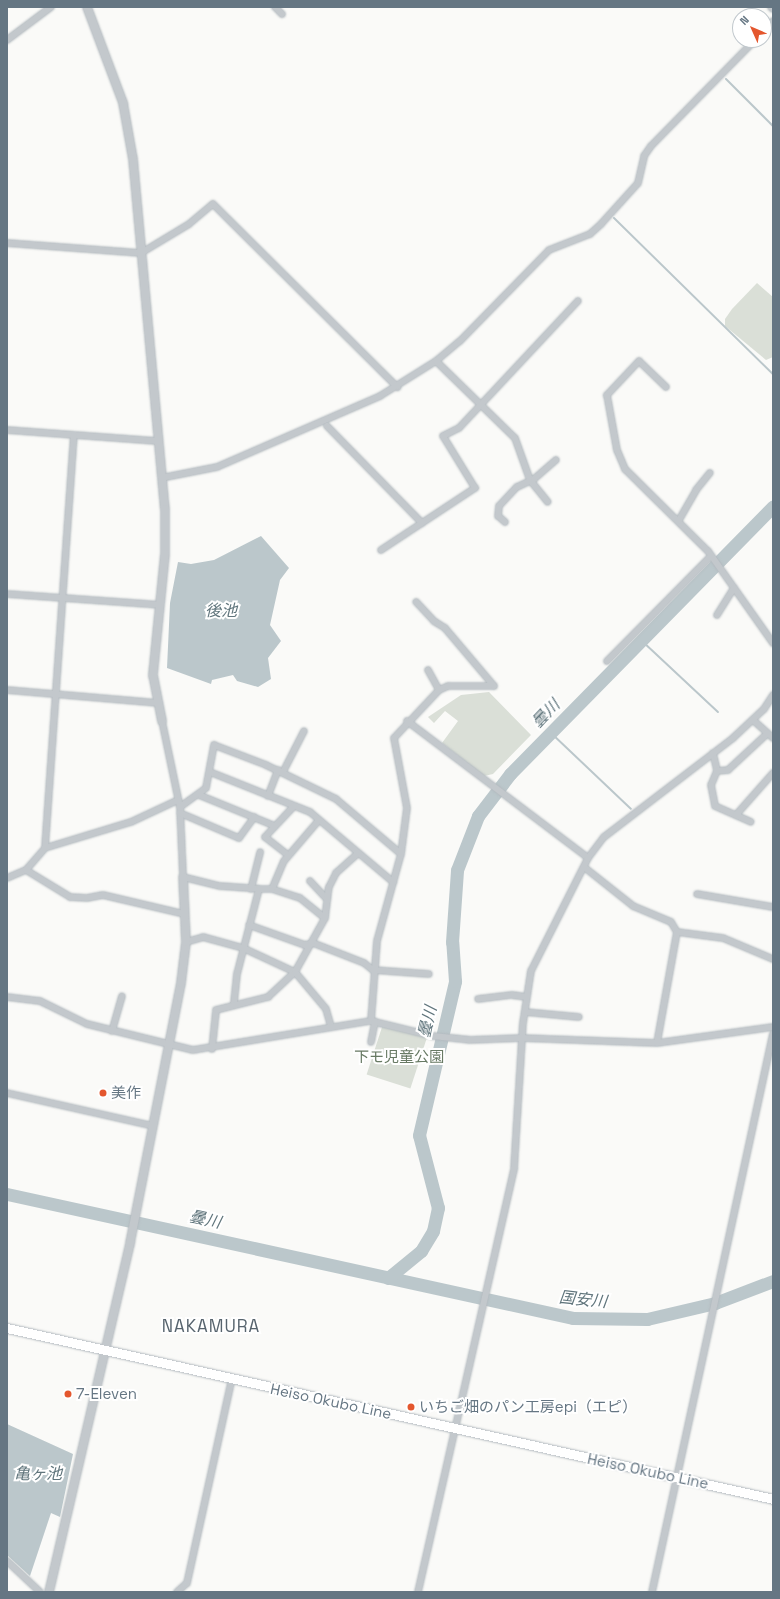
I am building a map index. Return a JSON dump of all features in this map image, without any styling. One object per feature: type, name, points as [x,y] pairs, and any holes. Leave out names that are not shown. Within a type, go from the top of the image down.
[{"type":"main road","name":"Heiso Okubo Line","points":[[7,1328],[773,1499]]},
{"type":"street","points":[[7,40],[51,7]]},
{"type":"street","points":[[49,1592],[130,1243],[170,1043],[186,942],[180,810],[153,675],[165,554],[161,478],[129,126],[87,7]]},
{"type":"street","points":[[275,7],[282,14]]},
{"type":"street","points":[[161,478],[217,467],[397,387],[436,361],[460,341],[549,250],[590,234],[601,224],[638,183],[644,156],[651,146],[747,48]]},
{"type":"street","points":[[7,243],[141,253],[154,248],[213,204],[397,387]]},
{"type":"street","points":[[381,550],[475,488],[443,436],[459,428],[578,301]]},
{"type":"street","points":[[436,361],[515,438],[530,480],[548,502]]},
{"type":"street","points":[[666,387],[639,361],[607,394],[617,450],[625,469],[679,520],[712,557],[773,643]]},
{"type":"street","points":[[327,426],[422,523]]},
{"type":"street","points":[[7,430],[157,441]]},
{"type":"street","points":[[45,848],[74,436]]},
{"type":"street","points":[[505,522],[498,516],[499,506],[518,487],[530,480],[556,460]]},
{"type":"street","points":[[679,520],[696,490],[710,473]]},
{"type":"street","points":[[607,661],[712,557]]},
{"type":"street","points":[[717,615],[734,588]]},
{"type":"street","points":[[7,594],[159,604]]},
{"type":"street","points":[[371,1042],[373,1021],[373,970],[377,941],[392,882],[401,854],[407,808],[394,738],[407,721],[439,690],[448,686],[494,686],[445,628],[416,602]]},
{"type":"street","points":[[428,670],[439,690]]},
{"type":"street","points":[[7,690],[158,703]]},
{"type":"street","points":[[418,1592],[514,1169],[522,1038],[531,971],[588,858],[604,837],[713,753],[753,720],[773,695]]},
{"type":"street","points":[[753,720],[773,738]]},
{"type":"street","points":[[407,721],[588,858]]},
{"type":"street","points":[[268,796],[280,771],[304,731]]},
{"type":"street","points":[[717,771],[728,770],[768,734]]},
{"type":"street","points":[[180,810],[206,788],[214,745],[280,771],[336,799],[401,854]]},
{"type":"street","points":[[713,753],[717,771],[711,785],[715,806],[750,822]]},
{"type":"street","points":[[210,772],[294,806],[319,820],[392,882]]},
{"type":"street","points":[[736,815],[773,773]]},
{"type":"street","points":[[199,795],[275,826]]},
{"type":"street","points":[[7,878],[26,870],[45,848],[130,822],[178,800]]},
{"type":"street","points":[[288,855],[265,837],[294,806]]},
{"type":"street","points":[[180,810],[239,838],[254,817]]},
{"type":"street","points":[[272,889],[288,855],[319,820]]},
{"type":"street","points":[[251,889],[260,852]]},
{"type":"street","points":[[212,1049],[216,1010],[234,1004],[268,997],[295,972],[313,943],[325,918],[327,899],[336,872],[358,853]]},
{"type":"street","points":[[584,867],[629,903],[671,922],[677,932],[656,1043]]},
{"type":"street","points":[[26,870],[70,897],[87,898],[103,895],[184,914]]},
{"type":"street","points":[[183,877],[206,883],[258,890],[272,889],[300,898],[325,918]]},
{"type":"street","points":[[310,881],[327,899]]},
{"type":"street","points":[[234,1004],[243,948],[258,890]]},
{"type":"street","points":[[697,894],[773,907]]},
{"type":"street","points":[[249,925],[305,945],[313,943],[364,963],[373,970],[430,974]]},
{"type":"street","points":[[677,932],[722,938],[773,959]]},
{"type":"street","points":[[186,942],[203,937],[243,948],[295,972],[326,1009],[331,1026]]},
{"type":"street","points":[[478,999],[512,995],[527,997]]},
{"type":"street","points":[[112,1031],[122,996]]},
{"type":"street","points":[[7,997],[40,1001],[86,1024],[170,1043],[193,1050],[212,1049],[331,1026],[373,1021],[445,1038],[522,1038],[656,1043],[773,1027]]},
{"type":"street","points":[[525,1012],[579,1017]]},
{"type":"street","points":[[652,1592],[773,1034]]},
{"type":"street","points":[[7,1093],[153,1126]]},
{"type":"street","points":[[177,1592],[187,1583],[232,1379]]},
{"type":"street","points":[[7,1561],[40,1592]]},
{"type":"green space","points":[[757,283],[773,297],[773,357],[766,360],[725,326],[725,319],[732,309]]},
{"type":"green space","points":[[489,692],[531,735],[493,774],[484,776],[442,743],[458,721],[445,711],[434,723],[428,717],[461,695]]},
{"type":"green space","name":"下モ児童公園","points":[[383,1024],[427,1038],[410,1089],[367,1074]]},
{"type":"water","name":"後池","points":[[261,536],[289,568],[280,580],[270,625],[281,641],[268,658],[271,679],[258,687],[237,681],[233,675],[212,680],[211,684],[167,668],[170,603],[178,562],[191,564],[214,560]]},
{"type":"water","name":"亀ヶ池","points":[[7,1424],[73,1454],[60,1517],[51,1513],[30,1576],[7,1555]]},
{"type":"waterway","points":[[726,79],[773,126]]},
{"type":"waterway","points":[[614,218],[773,374]]},
{"type":"waterway","name":"曇川","points":[[388,1278],[421,1251],[433,1231],[438,1208],[419,1135],[455,981],[452,942],[457,870],[478,816],[510,774],[773,506]]},
{"type":"waterway","points":[[642,641],[718,712]]},
{"type":"waterway","points":[[551,733],[631,809]]},
{"type":"waterway","name":"曇川","points":[[7,1194],[573,1318],[647,1319],[715,1303],[773,1281]]},
{"type":"place","name":"美作","points":[[103,1093]]},
{"type":"place","name":"7-Eleven","points":[[68,1394]]},
{"type":"place","name":"いちご畑のパン工房epi（エピ）","points":[[411,1407]]},
{"type":"district","name":"NAKAMURA","points":[[211,1327]]},
{"type":"water label","name":"国安川","points":[[583,1300]]}]
